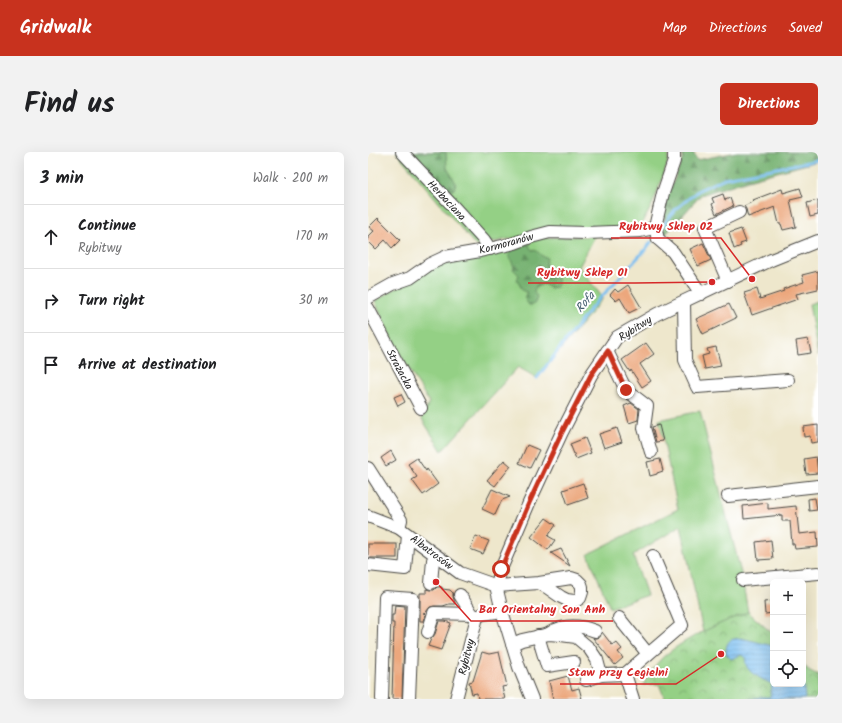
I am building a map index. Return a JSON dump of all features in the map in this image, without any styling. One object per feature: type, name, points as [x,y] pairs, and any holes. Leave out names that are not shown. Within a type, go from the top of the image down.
[{"type":"street","name":"Herbaciana","points":[[402,152],[484,240],[490,249]]},
{"type":"street","points":[[674,152],[674,161],[654,226],[658,239],[673,252],[701,294]]},
{"type":"street","points":[[728,281],[705,228],[739,212]]},
{"type":"street","name":"Kormoranów","points":[[368,298],[393,284],[410,278],[430,264],[445,257],[490,249],[550,232],[586,233],[641,231],[655,228]]},
{"type":"street","name":"Rybitwy","points":[[522,699],[518,667],[502,611],[497,586],[501,569],[532,496],[591,375],[617,337],[657,314],[771,260],[818,241]]},
{"type":"street","points":[[684,302],[685,360],[697,387],[788,380]]},
{"type":"street","name":"Strażacka","points":[[368,308],[421,408]]},
{"type":"street","points":[[608,351],[626,390],[647,406],[644,428],[651,452]]},
{"type":"street","points":[[368,468],[400,520],[404,532],[405,569],[368,565]]},
{"type":"street","points":[[728,496],[818,486]]},
{"type":"street","name":"Albatrosów","points":[[368,516],[404,532],[460,573],[497,586]]},
{"type":"street","points":[[431,583],[433,560],[435,555]]},
{"type":"street","points":[[586,680],[601,675],[625,674],[682,625],[653,556]]},
{"type":"street","points":[[744,580],[818,573]]},
{"type":"street","points":[[497,586],[539,582]]},
{"type":"street","points":[[460,595],[475,616]]},
{"type":"street","points":[[382,699],[385,597],[413,599],[409,699]]},
{"type":"street","points":[[428,632],[434,612],[475,616],[502,611]]},
{"type":"street","name":"Rybitwy","points":[[456,699],[475,616]]},
{"type":"street","points":[[619,618],[648,654]]},
{"type":"street","points":[[512,644],[544,635],[556,629],[565,627],[575,626],[595,631]]},
{"type":"street","points":[[544,635],[561,634],[576,637],[589,648],[597,660],[601,675]]},
{"type":"street","points":[[544,635],[547,666],[574,662]]},
{"type":"street","name":"Rybitwy","points":[[518,667],[532,699]]},
{"type":"street","points":[[625,674],[633,699]]},
{"type":"green space","points":[[396,152],[669,152],[667,165],[653,203],[642,224],[629,228],[518,237],[476,246]]},
{"type":"green space","points":[[408,152],[446,152],[447,168],[456,183],[454,189],[448,192]]},
{"type":"green space","points":[[682,152],[693,152],[697,160],[737,152],[818,152],[818,161],[748,180],[701,195],[664,236],[664,210],[668,195],[683,158]]},
{"type":"green space","points":[[595,236],[579,267],[603,298],[537,378],[518,367],[442,451],[422,419],[429,402],[394,345],[375,301],[431,267],[537,238]]},
{"type":"green space","points":[[530,244],[529,246],[532,250],[537,251],[547,259],[546,276],[548,277],[555,275],[558,279],[558,285],[556,287],[551,288],[543,284],[535,288],[534,293],[537,296],[535,303],[532,305],[529,305],[526,300],[525,296],[527,292],[523,291],[517,280],[519,275],[513,269],[514,267],[509,255],[509,248]]},
{"type":"green space","points":[[818,301],[818,356],[809,304]]},
{"type":"green space","points":[[700,411],[741,573],[748,612],[703,632],[681,526],[633,555],[647,595],[610,608],[588,554],[678,509],[659,420]]},
{"type":"green space","points":[[748,612],[770,631],[770,687],[806,687],[806,668],[818,675],[818,699],[665,699],[659,684],[643,685],[649,674],[663,657],[704,631]]},
{"type":"water","points":[[741,638],[770,645],[770,683],[758,677],[749,670],[746,665],[745,657],[741,655],[731,659],[726,654],[728,643],[734,639]]},
{"type":"water","points":[[772,687],[804,687],[804,699],[750,699],[770,697]]},
{"type":"building","points":[[800,188],[803,197],[790,200],[796,227],[783,230],[781,224],[779,224],[775,207],[748,217],[744,206],[754,201],[753,200],[782,189],[783,193]]},
{"type":"building","points":[[723,194],[725,200],[730,198],[733,206],[716,214],[712,204],[714,203],[712,198]]},
{"type":"building","points":[[818,200],[818,215],[810,217],[807,203]]},
{"type":"building","points":[[378,218],[400,240],[392,248],[385,240],[376,249],[368,241],[368,237],[374,231],[369,227]]},
{"type":"building","points":[[741,229],[746,242],[740,244],[741,246],[734,249],[729,233]]},
{"type":"building","points":[[703,243],[711,260],[698,266],[690,249]]},
{"type":"building","points":[[818,271],[818,289],[796,294],[798,299],[752,315],[744,293],[757,289],[760,299],[804,282],[802,275]]},
{"type":"building","points":[[628,285],[641,307],[629,313],[620,298],[616,301],[610,295],[615,289],[618,292]]},
{"type":"building","points":[[729,304],[736,318],[703,334],[696,319]]},
{"type":"building","points":[[808,339],[811,353],[798,355],[796,341]]},
{"type":"building","points":[[646,343],[654,354],[640,364],[651,381],[642,387],[631,370],[630,372],[622,360]]},
{"type":"building","points":[[716,347],[721,366],[705,369],[702,356],[709,354],[707,349]]},
{"type":"building","points":[[401,394],[405,402],[398,406],[394,397]]},
{"type":"building","points":[[631,403],[639,409],[638,420],[629,423],[624,406]]},
{"type":"building","points":[[659,425],[663,441],[656,442],[652,427]]},
{"type":"building","points":[[818,425],[818,442],[811,443],[810,436],[804,437],[803,427]]},
{"type":"building","points":[[617,428],[622,442],[604,448],[599,434]]},
{"type":"building","points":[[585,438],[591,453],[576,459],[570,444]]},
{"type":"building","points":[[527,445],[539,450],[530,468],[519,463]]},
{"type":"building","points":[[391,451],[396,460],[386,466],[381,458]]},
{"type":"building","points":[[816,457],[818,473],[806,474],[804,459]]},
{"type":"building","points":[[417,458],[438,484],[423,495],[412,480],[417,477],[408,464]]},
{"type":"building","points":[[660,459],[663,471],[650,476],[647,462]]},
{"type":"building","points":[[504,460],[511,466],[495,486],[487,480]]},
{"type":"building","points":[[583,483],[588,498],[568,505],[563,490]]},
{"type":"building","points":[[492,489],[510,497],[502,500],[495,515],[482,509]]},
{"type":"building","points":[[815,498],[817,510],[809,511],[808,499]]},
{"type":"building","points":[[768,503],[768,509],[796,506],[799,534],[817,532],[818,547],[795,549],[794,544],[792,544],[790,521],[782,521],[782,515],[744,519],[743,506]]},
{"type":"building","points":[[546,518],[556,525],[548,536],[555,540],[548,550],[531,537]]},
{"type":"building","points":[[476,536],[489,541],[483,554],[470,549]]},
{"type":"building","points":[[771,540],[773,559],[758,560],[756,542]]},
{"type":"building","points":[[368,544],[397,544],[397,558],[368,558]]},
{"type":"building","points":[[561,549],[570,566],[551,553]]},
{"type":"building","points":[[437,587],[450,590],[453,593],[455,604],[430,607],[423,613],[426,614],[424,621],[420,621],[420,593],[426,593],[426,589],[434,590]]},
{"type":"building","points":[[770,601],[770,613],[765,614],[764,602]]},
{"type":"building","points":[[395,605],[405,606],[402,699],[392,699],[394,623],[392,623],[392,615],[394,615]]},
{"type":"building","points":[[439,621],[451,623],[441,650],[428,646],[435,634]]},
{"type":"building","points":[[602,632],[612,645],[616,642],[622,649],[618,652],[623,658],[615,665],[593,638],[600,637]]},
{"type":"building","points":[[482,652],[489,654],[499,652],[507,686],[502,687],[505,699],[478,699],[477,693],[472,694],[469,682],[473,681]]},
{"type":"building","points":[[568,676],[572,690],[579,688],[582,699],[553,699],[549,681]]},
{"type":"waterway","name":"Rofa","points":[[662,227],[675,210],[699,190],[725,178],[818,160]]},
{"type":"waterway","name":"Rofa","points":[[537,378],[591,308],[651,242]]},
{"type":"place","name":"Rybitwy Sklep 02","points":[[752,279]]},
{"type":"place","name":"Rybitwy Sklep 01","points":[[712,282]]},
{"type":"place","name":"Bar Orientalny Son Anh","points":[[436,582]]},
{"type":"place","name":"Staw przy Cegielni","points":[[721,654]]},
{"type":"route","points":[[501,569],[529,503],[562,432],[591,375],[608,351],[626,390]]}]
